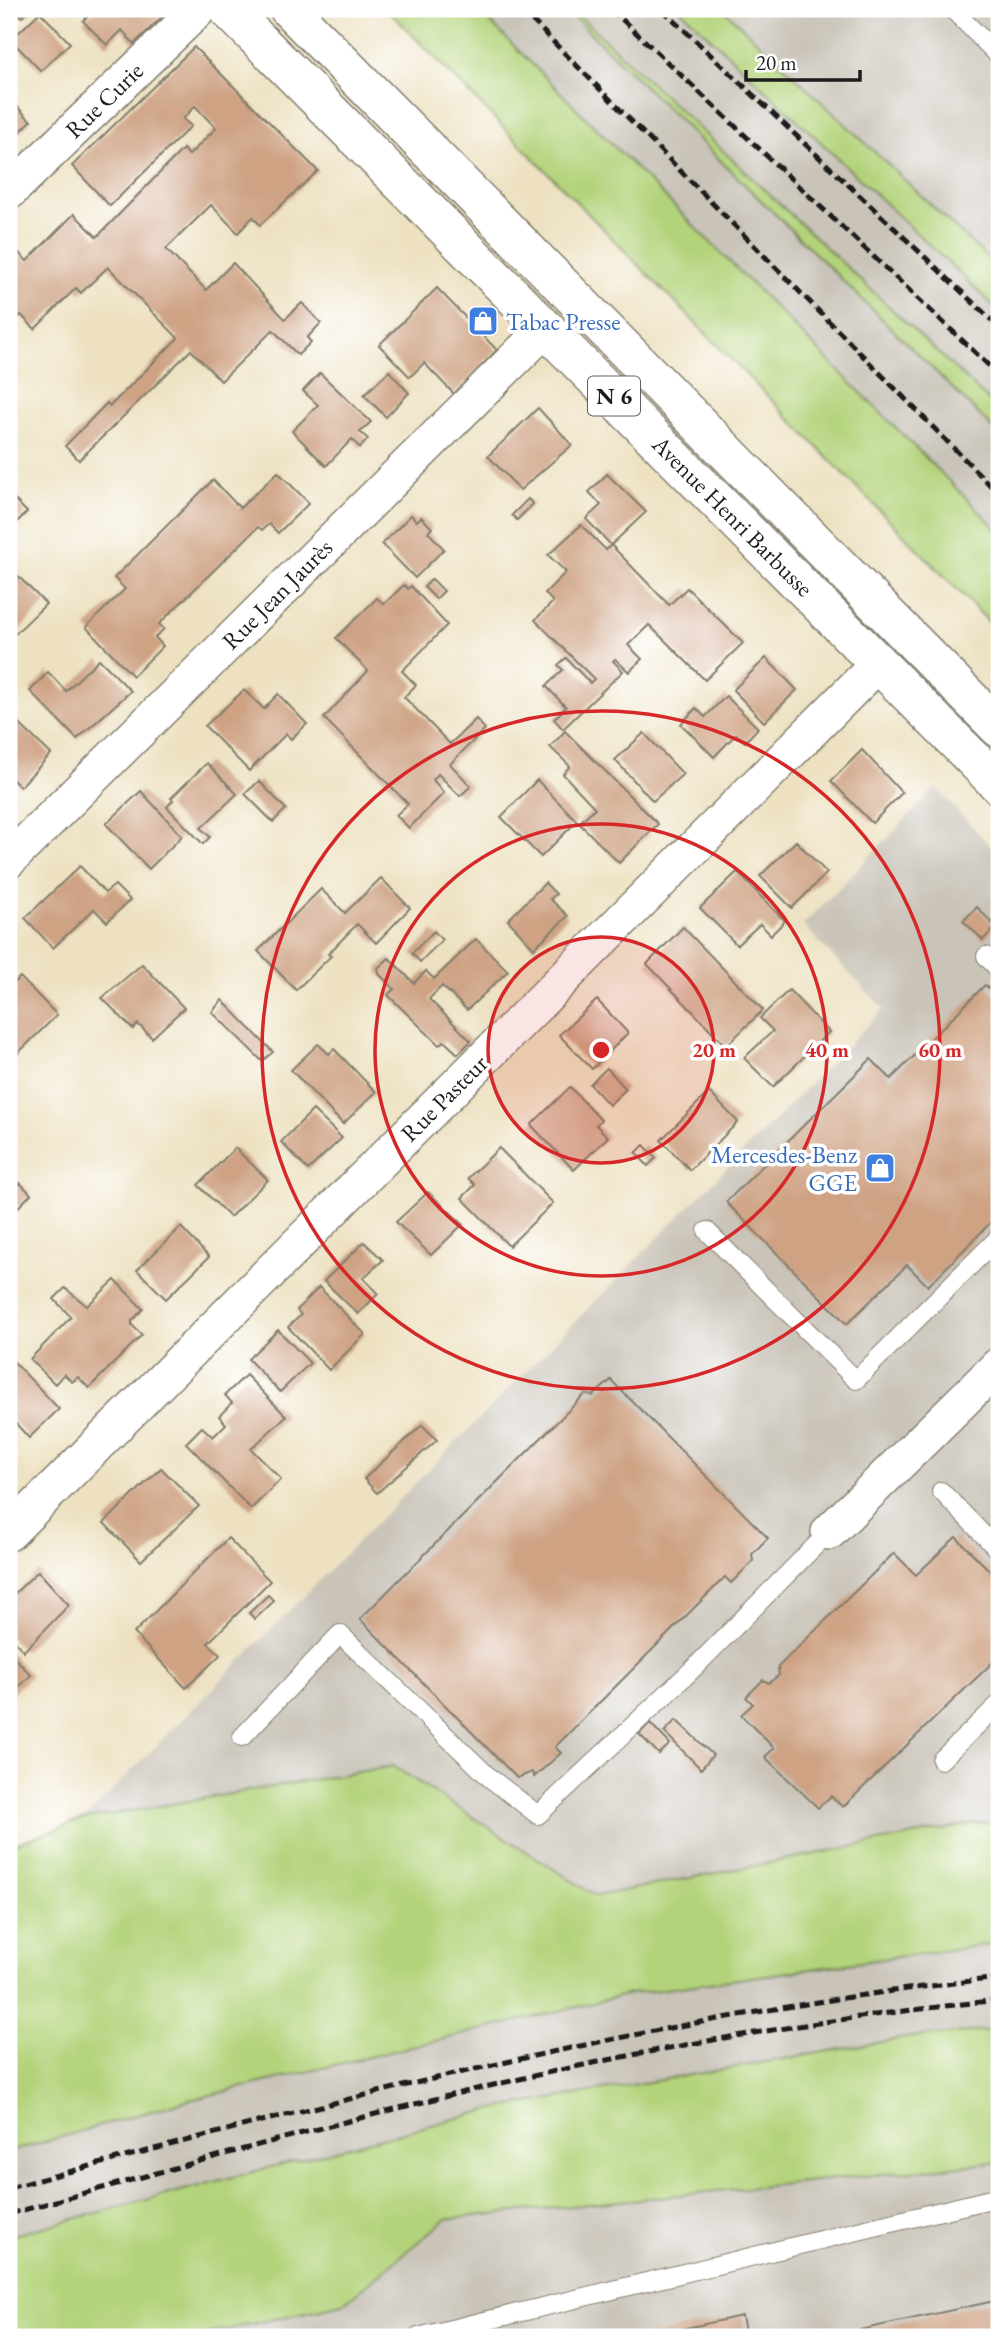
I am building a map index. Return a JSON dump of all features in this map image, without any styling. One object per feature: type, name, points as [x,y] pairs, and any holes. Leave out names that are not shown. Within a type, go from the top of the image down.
[{"type":"main road","name":"Avenue Henri Barbusse","points":[[228,9],[999,785]]},
{"type":"main road","name":"Avenue Henri Barbusse","points":[[289,9],[999,728]]},
{"type":"street","name":"Rue Curie","points":[[9,192],[199,9]]},
{"type":"street","name":"Rue Jean Jaurès","points":[[9,860],[546,328]]},
{"type":"street","name":"Rue Pasteur","points":[[9,1533],[879,663]]},
{"type":"street","points":[[829,1532],[999,1365]]},
{"type":"lane","points":[[953,9],[999,56]]},
{"type":"lane","points":[[986,956],[999,970]]},
{"type":"lane","points":[[707,1231],[856,1380],[999,1237]]},
{"type":"lane","points":[[942,1491],[999,1551]]},
{"type":"lane","points":[[242,1737],[340,1634],[490,1778],[538,1815],[696,1666],[829,1532]]},
{"type":"lane","points":[[941,1760],[999,1704]]},
{"type":"lane","points":[[418,2337],[999,2197]]},
{"type":"shaded area","points":[[387,9],[999,9],[999,633],[396,17]]},
{"type":"shaded area","points":[[936,788],[999,855],[999,1822],[972,1824],[596,1896],[393,1766],[84,1819],[884,1009],[803,925]]},
{"type":"shaded area","points":[[999,1943],[999,2029],[911,2037],[492,2109],[9,2236],[9,2152],[186,2101],[630,1994]]},
{"type":"shaded area","points":[[999,2162],[999,2337],[192,2337],[343,2304],[445,2219]]},
{"type":"green space","points":[[387,9],[477,9],[999,531],[999,632]]},
{"type":"green space","points":[[566,9],[572,9],[999,410],[999,434]]},
{"type":"green space","points":[[680,9],[723,9],[999,269],[999,311]]},
{"type":"green space","points":[[393,1766],[596,1896],[972,1824],[999,1822],[999,1943],[630,1994],[186,2101],[9,2152],[9,1846],[84,1819]]},
{"type":"green space","points":[[999,2029],[999,2162],[446,2219],[343,2304],[192,2337],[9,2336],[9,2236],[492,2109],[911,2037]]},
{"type":"building","points":[[14,9],[30,9],[22,17]]},
{"type":"building","points":[[96,9],[158,9],[164,15],[134,44],[122,30],[107,45],[83,21]]},
{"type":"building","points":[[40,12],[70,43],[41,71],[11,40]]},
{"type":"building","points":[[194,47],[318,171],[260,225],[253,217],[238,233],[211,205],[166,249],[206,290],[233,263],[285,319],[302,303],[321,323],[307,338],[311,342],[298,355],[273,330],[221,381],[191,350],[79,460],[65,446],[107,403],[110,406],[178,338],[108,267],[81,293],[76,288],[35,329],[21,315],[9,327],[9,263],[19,253],[27,261],[74,214],[97,237],[183,149],[189,155],[216,128],[195,106],[183,119],[191,126],[110,206],[72,166]]},
{"type":"building","points":[[9,98],[31,121],[9,143]]},
{"type":"building","points":[[437,288],[497,350],[454,394],[424,363],[410,377],[379,345]]},
{"type":"building","points":[[389,371],[409,393],[386,417],[364,395]]},
{"type":"building","points":[[320,373],[371,422],[360,432],[368,439],[360,448],[352,439],[326,466],[292,431],[318,405],[303,391]]},
{"type":"building","points":[[538,408],[572,445],[520,490],[488,456]]},
{"type":"building","points":[[278,472],[309,503],[278,533],[269,524],[262,530],[258,527],[159,624],[164,629],[155,637],[163,646],[133,676],[86,627],[125,589],[114,578],[213,480],[240,508]]},
{"type":"building","points":[[607,474],[646,512],[611,545],[586,519],[601,505],[589,492]]},
{"type":"building","points":[[9,494],[27,512],[9,530]]},
{"type":"building","points":[[528,499],[533,504],[517,520],[512,515]]},
{"type":"building","points":[[411,515],[417,521],[421,517],[432,528],[428,532],[444,549],[415,578],[382,544]]},
{"type":"building","points":[[581,525],[606,550],[611,545],[669,605],[687,588],[743,643],[705,680],[649,625],[628,645],[642,659],[629,672],[615,659],[613,661],[623,671],[563,729],[554,719],[566,707],[546,686],[563,670],[558,665],[566,658],[590,683],[594,679],[535,620],[553,602],[545,593],[566,572],[548,555]]},
{"type":"building","points":[[17,575],[46,604],[9,640],[9,583]]},
{"type":"building","points":[[432,579],[444,591],[436,599],[424,587]]},
{"type":"building","points":[[404,585],[408,589],[411,586],[447,625],[402,671],[416,685],[404,697],[450,744],[476,719],[485,729],[450,764],[471,786],[460,796],[438,774],[433,780],[444,793],[409,828],[396,815],[408,804],[324,718],[368,671],[336,638],[377,598],[384,604]]},
{"type":"building","points":[[766,658],[797,690],[764,722],[733,690]]},
{"type":"building","points":[[99,659],[131,691],[77,739],[30,691],[48,672],[66,691]]},
{"type":"building","points":[[244,690],[264,709],[278,694],[307,724],[291,739],[286,734],[249,771],[205,726]]},
{"type":"building","points":[[726,696],[758,728],[745,742],[736,734],[714,757],[681,724],[696,708],[705,717]]},
{"type":"building","points":[[9,714],[51,754],[20,787],[9,776]]},
{"type":"building","points":[[565,731],[658,824],[619,863],[579,823],[595,808],[563,774],[570,766],[550,747]]},
{"type":"building","points":[[644,733],[683,774],[653,801],[615,760]]},
{"type":"building","points":[[862,750],[902,793],[872,823],[831,781]]},
{"type":"building","points":[[207,763],[237,794],[201,828],[210,837],[203,844],[167,807],[173,800],[171,798]]},
{"type":"building","points":[[537,780],[577,821],[541,857],[501,817]]},
{"type":"building","points":[[259,781],[286,809],[273,822],[245,794]]},
{"type":"building","points":[[141,791],[182,836],[149,869],[106,824]]},
{"type":"building","points":[[796,841],[827,873],[792,908],[760,876]]},
{"type":"building","points":[[80,866],[105,893],[115,885],[130,900],[107,922],[94,909],[53,948],[25,918]]},
{"type":"building","points":[[737,872],[785,921],[771,935],[760,924],[737,945],[700,908]]},
{"type":"building","points":[[381,878],[410,908],[376,943],[357,924],[328,954],[331,956],[296,990],[258,951],[321,889],[345,913]]},
{"type":"building","points":[[545,883],[556,894],[550,899],[568,916],[534,948],[508,920]]},
{"type":"building","points":[[977,907],[996,927],[983,940],[963,921]]},
{"type":"building","points":[[683,927],[763,1010],[726,1046],[647,964]]},
{"type":"building","points":[[434,931],[442,940],[420,962],[412,953]]},
{"type":"building","points":[[476,939],[508,971],[467,1010],[442,986],[429,999],[471,1041],[458,1054],[444,1041],[439,1045],[388,995],[394,989],[379,974],[378,968],[389,958],[414,983],[426,971],[434,979]]},
{"type":"building","points":[[142,964],[184,1008],[152,1038],[138,1024],[133,1029],[102,998]]},
{"type":"building","points":[[20,977],[57,1015],[15,1056],[9,1050],[9,988]]},
{"type":"building","name":"Mercesdes-Benz GGE","points":[[985,985],[999,998],[999,1214],[928,1286],[907,1265],[847,1324],[726,1202],[871,1059],[891,1079]]},
{"type":"building","points":[[789,990],[829,1032],[773,1087],[744,1058],[773,1031],[760,1018]]},
{"type":"building","points":[[222,1000],[273,1052],[262,1061],[212,1012]]},
{"type":"building","points":[[597,1000],[628,1033],[592,1069],[559,1035]]},
{"type":"building","points":[[318,1044],[329,1054],[334,1049],[376,1092],[343,1124],[291,1070]]},
{"type":"building","points":[[607,1068],[626,1089],[609,1105],[590,1084]]},
{"type":"building","points":[[570,1087],[601,1120],[596,1125],[608,1137],[574,1170],[531,1125]]},
{"type":"building","points":[[709,1092],[738,1122],[690,1170],[661,1140]]},
{"type":"building","points":[[313,1110],[342,1138],[308,1170],[281,1142]]},
{"type":"building","points":[[644,1145],[656,1158],[648,1166],[636,1153]]},
{"type":"building","points":[[235,1148],[268,1180],[230,1217],[198,1185]]},
{"type":"building","points":[[499,1148],[553,1203],[509,1246],[462,1198],[475,1185],[468,1178]]},
{"type":"building","points":[[20,1183],[31,1194],[9,1217],[9,1194]]},
{"type":"building","points":[[428,1192],[463,1224],[431,1255],[396,1222]]},
{"type":"building","points":[[181,1227],[209,1257],[166,1299],[137,1270]]},
{"type":"building","points":[[364,1242],[383,1260],[363,1278],[378,1294],[358,1314],[324,1281]]},
{"type":"building","points":[[115,1280],[143,1309],[132,1321],[132,1325],[142,1335],[89,1388],[78,1377],[72,1382],[64,1374],[55,1384],[30,1359],[71,1317],[54,1299],[65,1288],[87,1306]]},
{"type":"building","points":[[319,1287],[365,1334],[329,1370],[288,1327],[301,1315],[297,1310]]},
{"type":"building","points":[[278,1330],[310,1363],[280,1392],[248,1359]]},
{"type":"building","points":[[14,1362],[59,1409],[29,1438],[9,1416],[9,1367]]},
{"type":"building","points":[[246,1375],[286,1416],[251,1449],[281,1479],[251,1509],[186,1443],[202,1427],[213,1437],[226,1424],[219,1416],[232,1403],[225,1395]]},
{"type":"building","points":[[611,1380],[768,1538],[752,1554],[753,1561],[731,1583],[725,1577],[555,1747],[561,1753],[534,1777],[532,1772],[517,1778],[360,1619],[585,1394],[593,1396]]},
{"type":"building","points":[[422,1425],[437,1440],[377,1493],[364,1479]]},
{"type":"building","points":[[161,1468],[199,1506],[141,1561],[104,1523]]},
{"type":"building","points":[[956,1537],[999,1580],[999,1656],[843,1807],[831,1796],[818,1808],[765,1757],[774,1748],[741,1715],[753,1704],[746,1697],[763,1680],[769,1683],[779,1675],[778,1667],[894,1553],[916,1575]]},
{"type":"building","points":[[228,1538],[270,1581],[208,1643],[220,1655],[186,1688],[134,1633]]},
{"type":"building","points":[[38,1571],[69,1605],[24,1651],[9,1636],[9,1599]]},
{"type":"building","points":[[268,1595],[274,1601],[255,1619],[249,1613]]},
{"type":"building","points":[[9,1652],[31,1675],[9,1697]]},
{"type":"building","points":[[676,1720],[713,1755],[701,1769],[664,1732]]},
{"type":"building","points":[[650,1723],[670,1744],[659,1754],[639,1734]]},
{"type":"building","points":[[999,2300],[999,2337],[832,2337],[832,2336]]},
{"type":"building","points":[[742,2316],[746,2337],[648,2337],[648,2336]]},
{"type":"railway","points":[[521,9],[999,494]]},
{"type":"railway","points":[[611,9],[999,375]]},
{"type":"railway","points":[[662,9],[999,327]]},
{"type":"railway","points":[[9,2188],[254,2123],[500,2063],[748,2014],[999,1978]]},
{"type":"railway","points":[[9,2214],[320,2128],[554,2071],[770,2030],[999,2000]]},
{"type":"place","name":"Tabac Presse","points":[[483,321]]},
{"type":"place","name":"Mercesdes-Benz GGE","points":[[880,1168]]}]
